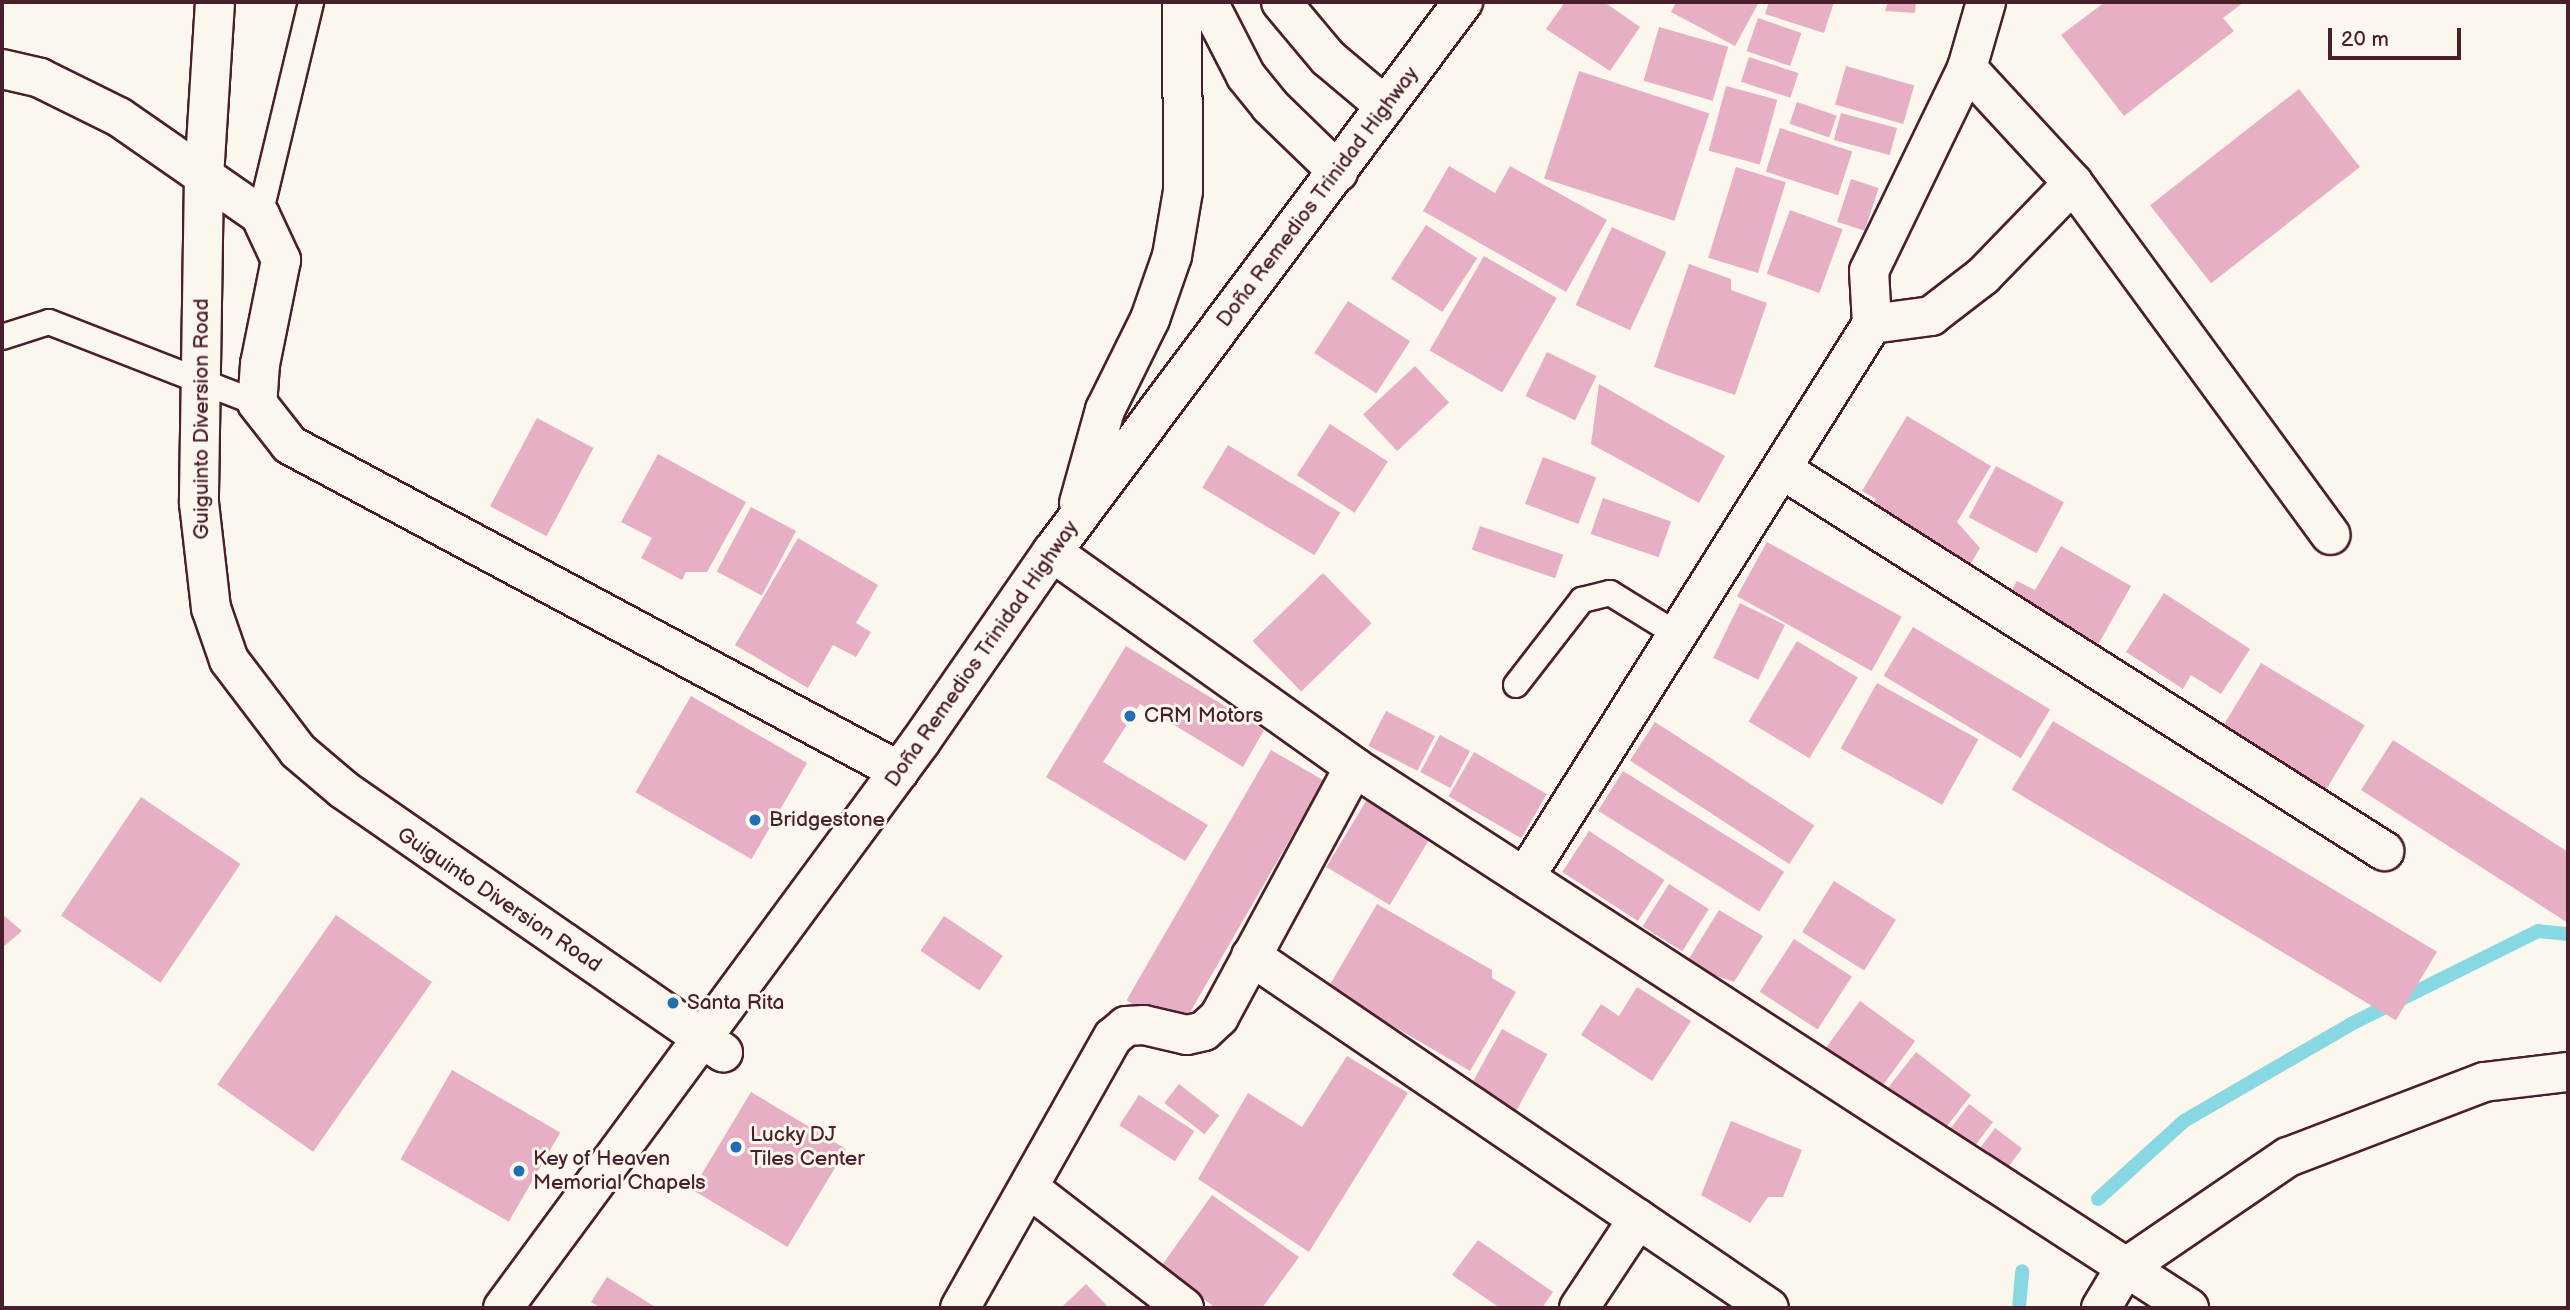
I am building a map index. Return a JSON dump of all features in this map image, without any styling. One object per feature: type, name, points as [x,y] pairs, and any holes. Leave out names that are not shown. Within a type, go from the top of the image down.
[{"type":"main road","name":"Guiguinto Diversion Road","points":[[215,2],[204,176],[199,517],[211,608],[229,660],[298,751],[344,790],[723,1052]]},
{"type":"main road","points":[[1182,2],[1183,191],[1172,256],[1150,319],[1105,410],[1063,539],[1354,767],[2189,1308]]},
{"type":"main road","points":[[1208,2],[1246,76],[1270,106],[1338,172]]},
{"type":"main road","points":[[1281,2],[1328,58],[1385,106]]},
{"type":"main road","name":"Doña Remedios Trinidad Highway","points":[[503,1308],[899,771],[1063,539],[1463,2]]},
{"type":"main road","points":[[1525,877],[1783,470],[1872,324],[1870,271],[1967,68],[1986,2]]},
{"type":"main road","points":[[1967,68],[2073,183],[2331,535]]},
{"type":"main road","points":[[2,69],[40,78],[119,117],[260,215],[281,260],[260,364],[257,403],[290,445],[899,771]]},
{"type":"main road","points":[[1872,324],[1931,316],[1983,276],[2073,183]]},
{"type":"main road","points":[[1783,470],[2384,851]]},
{"type":"main road","points":[[960,1308],[1113,1037],[1126,1026],[1144,1024],[1187,1035],[1204,1031],[1219,1017],[1354,767]]},
{"type":"main road","points":[[1251,956],[1769,1308]]},
{"type":"main road","points":[[2101,1308],[2125,1268],[2288,1157],[2484,1082],[2568,1072]]},
{"type":"main road","points":[[1029,1188],[1184,1308]]},
{"type":"main road","points":[[1579,1308],[1638,1219]]},
{"type":"lane","points":[[260,215],[311,2]]},
{"type":"lane","points":[[2,337],[49,322],[257,403]]},
{"type":"lane","points":[[1516,685],[1582,600],[1610,593],[1678,635]]},
{"type":"building","points":[[1565,2],[1604,2],[1640,27],[1610,71],[1546,29]]},
{"type":"building","points":[[1676,2],[1759,2],[1735,46],[1671,12]]},
{"type":"building","points":[[1769,2],[1834,2],[1824,33],[1765,14]]},
{"type":"building","points":[[1888,2],[1916,2],[1915,13],[1885,11]]},
{"type":"building","points":[[2105,2],[2244,2],[2223,18],[2234,31],[2124,116],[2061,35]]},
{"type":"building","points":[[1758,18],[1801,33],[1790,66],[1747,51]]},
{"type":"building","points":[[1659,27],[1728,47],[1713,101],[1644,81]]},
{"type":"building","points":[[1749,57],[1798,73],[1790,98],[1741,82]]},
{"type":"building","points":[[1846,66],[1914,86],[1903,124],[1835,104]]},
{"type":"building","points":[[1579,71],[1709,113],[1674,221],[1544,178]]},
{"type":"building","points":[[1726,86],[1777,100],[1760,164],[1709,151]]},
{"type":"building","points":[[2299,89],[2360,167],[2211,283],[2150,205]]},
{"type":"building","points":[[1797,102],[1837,116],[1829,137],[1790,124]]},
{"type":"building","points":[[1841,113],[1897,128],[1890,155],[1834,140]]},
{"type":"building","points":[[1780,128],[1852,151],[1838,195],[1766,172]]},
{"type":"building","points":[[1449,166],[1495,193],[1510,166],[1607,220],[1566,292],[1423,211]]},
{"type":"building","points":[[1736,167],[1786,182],[1758,273],[1708,258]]},
{"type":"building","points":[[1851,179],[1879,188],[1865,231],[1837,222]]},
{"type":"building","points":[[1790,210],[1843,229],[1819,293],[1767,274]]},
{"type":"building","points":[[1426,225],[1477,258],[1442,312],[1391,279]]},
{"type":"building","points":[[1612,227],[1666,252],[1630,330],[1576,305]]},
{"type":"building","points":[[1484,256],[1557,298],[1502,392],[1430,350]]},
{"type":"building","points":[[1689,264],[1731,279],[1731,290],[1767,303],[1735,395],[1654,367]]},
{"type":"building","points":[[1348,301],[1410,341],[1376,393],[1314,353]]},
{"type":"building","points":[[1547,352],[1596,376],[1575,420],[1526,396]]},
{"type":"building","points":[[1415,366],[1449,403],[1397,451],[1363,414]]},
{"type":"building","points":[[1599,384],[1725,456],[1699,503],[1591,444]]},
{"type":"building","points":[[1907,416],[1991,466],[1957,522],[1980,548],[1963,577],[1865,517],[1876,499],[1862,491]]},
{"type":"building","points":[[537,418],[594,448],[547,536],[490,506]]},
{"type":"building","points":[[1330,424],[1388,462],[1355,513],[1297,475]]},
{"type":"building","points":[[1228,445],[1340,512],[1315,555],[1202,488]]},
{"type":"building","points":[[658,454],[746,502],[707,572],[686,572],[682,580],[641,558],[652,538],[621,522]]},
{"type":"building","points":[[1543,457],[1596,477],[1578,524],[1525,504]]},
{"type":"building","points":[[1996,466],[2064,502],[2037,553],[1969,517]]},
{"type":"building","points":[[1603,498],[1671,521],[1659,557],[1591,534]]},
{"type":"building","points":[[751,507],[796,531],[762,595],[717,571]]},
{"type":"building","points":[[1480,526],[1563,555],[1555,578],[1472,550]]},
{"type":"building","points":[[798,538],[878,585],[856,623],[871,632],[856,657],[833,645],[808,688],[735,645]]},
{"type":"building","points":[[1767,542],[1902,617],[1872,671],[1737,596]]},
{"type":"building","points":[[2061,546],[2131,586],[2094,652],[2005,602],[2017,581],[2035,590]]},
{"type":"building","points":[[1323,573],[1372,623],[1301,691],[1253,641]]},
{"type":"building","points":[[2164,593],[2250,649],[2221,694],[2191,675],[2183,689],[2126,652]]},
{"type":"building","points":[[1740,603],[1785,625],[1758,680],[1713,658]]},
{"type":"building","points":[[1913,627],[2050,709],[2021,758],[1884,676]]},
{"type":"building","points":[[1797,641],[1858,678],[1809,758],[1749,722]]},
{"type":"building","points":[[1126,646],[1264,730],[1243,767],[1140,704],[1103,762],[1208,825],[1185,861],[1046,777]]},
{"type":"building","points":[[2261,663],[2365,725],[2321,797],[2218,735]]},
{"type":"building","points":[[1877,683],[1978,739],[1942,805],[1841,749]]},
{"type":"building","points":[[691,696],[807,763],[752,859],[636,792]]},
{"type":"building","points":[[1386,711],[1435,736],[1417,771],[1368,746]]},
{"type":"building","points":[[2053,721],[2437,952],[2396,1020],[2012,790]]},
{"type":"building","points":[[1655,722],[1814,825],[1789,864],[1630,761]]},
{"type":"building","points":[[1440,735],[1470,751],[1450,788],[1420,772]]},
{"type":"building","points":[[2393,740],[2568,852],[2568,923],[2361,790]]},
{"type":"building","points":[[1271,750],[1324,780],[1179,1031],[1126,1000]]},
{"type":"building","points":[[1474,752],[1547,794],[1521,838],[1448,796]]},
{"type":"building","points":[[1623,771],[1784,872],[1759,912],[1598,811]]},
{"type":"building","points":[[141,797],[240,864],[161,983],[61,916]]},
{"type":"building","points":[[1366,801],[1429,839],[1390,905],[1326,867]]},
{"type":"building","points":[[1589,831],[1664,880],[1638,921],[1562,872]]},
{"type":"building","points":[[1834,881],[1896,920],[1864,971],[1802,932]]},
{"type":"building","points":[[1669,884],[1709,909],[1682,951],[1643,926]]},
{"type":"building","points":[[1377,904],[1492,970],[1492,978],[1516,992],[1470,1071],[1328,988]]},
{"type":"building","points":[[1719,910],[1763,936],[1734,982],[1685,965]]},
{"type":"building","points":[[2,914],[22,931],[2,948]]},
{"type":"building","points":[[336,915],[432,982],[313,1152],[217,1085]]},
{"type":"building","points":[[944,916],[1003,956],[979,991],[921,951]]},
{"type":"building","points":[[1794,939],[1852,977],[1818,1029],[1760,992]]},
{"type":"building","points":[[1637,987],[1691,1021],[1652,1081],[1581,1035],[1601,1004],[1619,1016]]},
{"type":"building","points":[[1860,1001],[1915,1041],[1878,1092],[1823,1052]]},
{"type":"building","points":[[1502,1029],[1547,1054],[1513,1117],[1467,1092]]},
{"type":"building","points":[[1916,1052],[1971,1095],[1938,1138],[1883,1095]]},
{"type":"building","points":[[1347,1056],[1408,1093],[1309,1252],[1198,1179],[1248,1093],[1302,1127]]},
{"type":"building","points":[[452,1070],[560,1132],[509,1222],[401,1159]]},
{"type":"building","points":[[1179,1084],[1219,1115],[1204,1134],[1164,1103]]},
{"type":"building","points":[[751,1092],[846,1149],[787,1247],[692,1190]]},
{"type":"building","points":[[1139,1095],[1194,1131],[1175,1161],[1119,1125]]},
{"type":"building","points":[[1969,1104],[1993,1122],[1968,1155],[1944,1137]]},
{"type":"building","points":[[1731,1121],[1802,1150],[1783,1197],[1768,1197],[1750,1223],[1701,1195]]},
{"type":"building","points":[[1995,1128],[2022,1148],[2002,1176],[1975,1155]]},
{"type":"building","points":[[1212,1195],[1299,1257],[1262,1308],[1216,1308],[1160,1268]]},
{"type":"building","points":[[1478,1240],[1553,1292],[1542,1308],[1500,1308],[1452,1275]]},
{"type":"building","points":[[607,1277],[657,1308],[601,1308],[591,1302]]},
{"type":"building","points":[[1086,1284],[1109,1308],[1063,1306]]},
{"type":"waterway","points":[[2098,1199],[2184,1121],[2351,1024],[2538,931],[2568,934]]},
{"type":"waterway","points":[[2019,1308],[2022,1271]]},
{"type":"place","name":"CRM Motors","points":[[1130,716]]},
{"type":"place","name":"Bridgestone","points":[[755,820]]},
{"type":"place","name":"Santa Rita","points":[[673,1003]]},
{"type":"place","name":"Lucky DJ Tiles Center","points":[[736,1147]]},
{"type":"place","name":"Key of Heaven Memorial Chapels","points":[[519,1171]]}]
